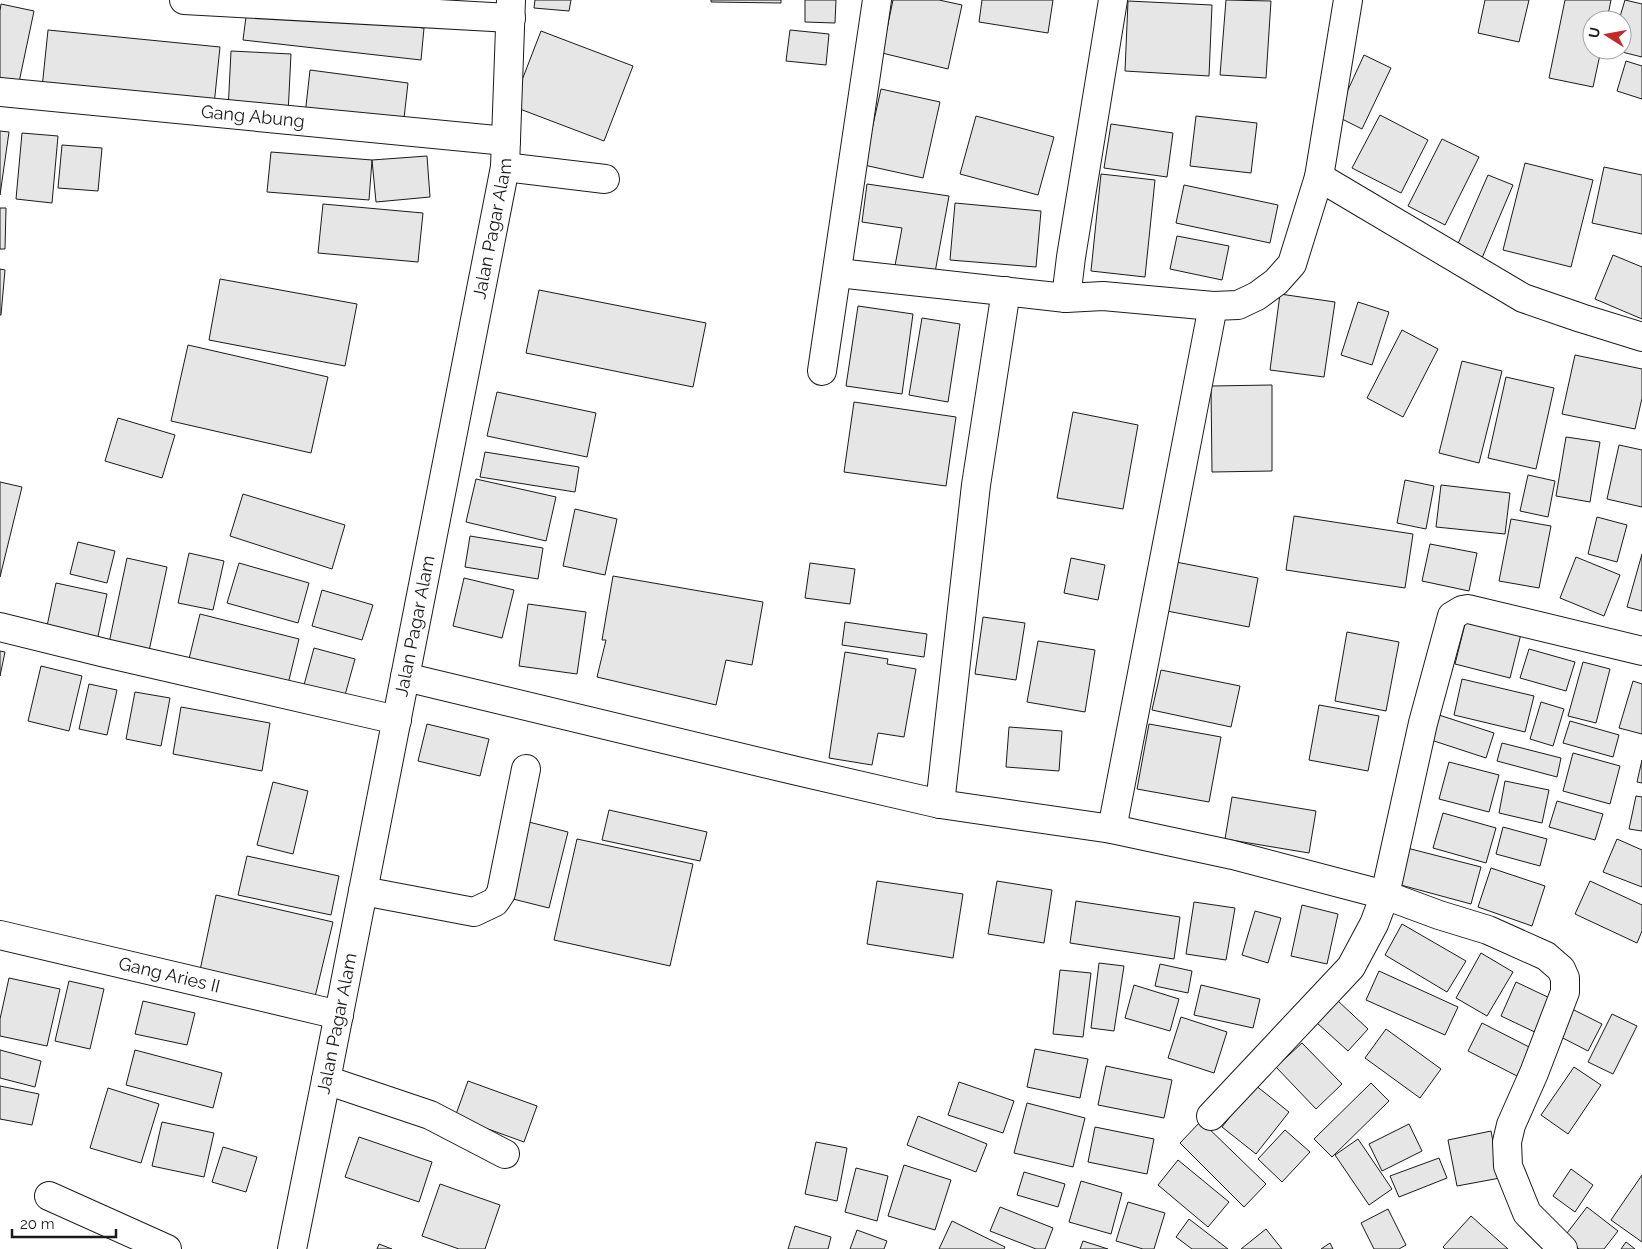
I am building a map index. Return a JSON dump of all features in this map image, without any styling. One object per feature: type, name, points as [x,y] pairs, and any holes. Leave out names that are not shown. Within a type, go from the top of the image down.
[{"type":"street","points":[[184,0],[511,9]]},
{"type":"street","points":[[822,371],[877,0]]},
{"type":"street","points":[[1066,298],[1070,257],[1113,0]]},
{"type":"street","points":[[838,273],[1066,298],[1103,296],[1213,306],[1238,305],[1257,296],[1276,282],[1292,264],[1319,177],[1348,0]]},
{"type":"street","name":"Jalan Pagar Alam","points":[[292,1249],[397,720],[505,154],[511,9]]},
{"type":"street","name":"Gang Abung","points":[[0,92],[505,154],[605,179]]},
{"type":"street","points":[[1319,177],[1523,298],[1642,336]]},
{"type":"street","points":[[940,804],[976,486],[1006,291]]},
{"type":"street","points":[[1112,829],[1213,306]]},
{"type":"street","points":[[1211,1116],[1351,967],[1374,924],[1385,895],[1423,723],[1452,616],[1468,609],[1642,651]]},
{"type":"street","points":[[0,627],[397,720]]},
{"type":"street","points":[[405,677],[940,804],[1112,829],[1233,855],[1385,895],[1439,915],[1488,930],[1546,956],[1561,969],[1565,978],[1565,992],[1534,1074],[1511,1125],[1507,1142],[1508,1166],[1527,1214],[1563,1249]]},
{"type":"street","points":[[363,891],[474,912],[495,902],[501,893],[526,769]]},
{"type":"street","name":"Gang Aries II","points":[[0,935],[339,1015]]},
{"type":"street","points":[[326,1080],[430,1115],[505,1154]]},
{"type":"street","points":[[49,1196],[167,1249]]},
{"type":"building","points":[[535,0],[571,0],[569,11],[534,8]]},
{"type":"building","points":[[711,0],[781,0],[781,3],[711,2]]},
{"type":"building","points":[[805,0],[836,0],[835,23],[805,22]]},
{"type":"building","points":[[893,0],[939,0],[962,5],[948,69],[882,53]]},
{"type":"building","points":[[982,0],[1053,0],[1048,33],[979,22]]},
{"type":"building","points":[[1226,0],[1271,1],[1266,78],[1220,75]]},
{"type":"building","points":[[1485,0],[1529,0],[1519,42],[1478,33]]},
{"type":"building","points":[[1565,0],[1611,0],[1609,10],[1582,10],[1582,60],[1599,60],[1593,87],[1549,78]]},
{"type":"building","points":[[1625,0],[1642,4],[1642,57],[1632,54],[1632,10],[1622,10]]},
{"type":"building","points":[[1128,1],[1212,5],[1209,76],[1125,71]]},
{"type":"building","points":[[1,4],[34,11],[18,87],[0,83]]},
{"type":"building","points":[[247,9],[424,28],[421,60],[243,40]]},
{"type":"building","points":[[48,30],[220,47],[214,105],[42,88]]},
{"type":"building","points":[[790,30],[829,34],[826,65],[786,61]]},
{"type":"building","points":[[541,31],[633,66],[604,141],[512,106]]},
{"type":"building","points":[[231,51],[291,54],[288,114],[228,111]]},
{"type":"building","points":[[1364,55],[1391,68],[1362,129],[1336,116]]},
{"type":"building","points":[[1626,61],[1642,66],[1642,99],[1617,91]]},
{"type":"building","points":[[310,70],[408,83],[403,127],[305,115]]},
{"type":"building","points":[[881,89],[940,102],[923,178],[864,165]]},
{"type":"building","points":[[1380,115],[1428,140],[1401,193],[1352,168]]},
{"type":"building","points":[[976,116],[1054,137],[1038,195],[960,174]]},
{"type":"building","points":[[1196,116],[1257,123],[1251,173],[1190,166]]},
{"type":"building","points":[[1111,124],[1173,133],[1167,177],[1104,168]]},
{"type":"building","points":[[0,131],[9,132],[0,195]]},
{"type":"building","points":[[22,133],[58,136],[52,203],[16,199]]},
{"type":"building","points":[[1442,139],[1479,157],[1445,225],[1408,206]]},
{"type":"building","points":[[62,145],[102,148],[98,191],[58,188]]},
{"type":"building","points":[[271,152],[372,160],[369,200],[267,192]]},
{"type":"building","points":[[427,156],[430,197],[376,202],[372,160]]},
{"type":"building","points":[[1525,163],[1593,180],[1571,267],[1503,250]]},
{"type":"building","points":[[1604,167],[1642,175],[1642,234],[1592,223]]},
{"type":"building","points":[[1101,174],[1155,180],[1145,277],[1091,271]]},
{"type":"building","points":[[1488,175],[1513,185],[1482,258],[1457,246]]},
{"type":"building","points":[[867,184],[949,196],[934,278],[894,271],[902,228],[862,222]]},
{"type":"building","points":[[1184,185],[1278,205],[1270,243],[1176,223]]},
{"type":"building","points":[[955,203],[1041,211],[1036,267],[950,260]]},
{"type":"building","points":[[323,204],[423,213],[418,262],[318,253]]},
{"type":"building","points":[[0,208],[6,208],[5,249],[0,249]]},
{"type":"building","points":[[1177,236],[1229,246],[1222,280],[1170,269]]},
{"type":"building","points":[[1613,255],[1642,267],[1642,319],[1595,299]]},
{"type":"building","points":[[0,269],[5,270],[1,315],[0,315]]},
{"type":"building","points":[[220,279],[357,304],[345,366],[209,340]]},
{"type":"building","points":[[539,290],[706,323],[693,387],[526,353]]},
{"type":"building","points":[[1280,294],[1335,302],[1324,377],[1270,370]]},
{"type":"building","points":[[1358,302],[1389,312],[1372,365],[1341,355]]},
{"type":"building","points":[[858,306],[913,314],[902,394],[846,386]]},
{"type":"building","points":[[922,318],[960,324],[948,402],[909,395]]},
{"type":"building","points":[[1402,330],[1438,349],[1403,417],[1367,398]]},
{"type":"building","points":[[188,345],[328,377],[311,453],[171,421]]},
{"type":"building","points":[[1575,355],[1642,369],[1642,398],[1635,429],[1562,414]]},
{"type":"building","points":[[1462,361],[1502,371],[1479,463],[1439,453]]},
{"type":"building","points":[[1506,377],[1554,388],[1536,469],[1488,458]]},
{"type":"building","points":[[1272,385],[1272,471],[1212,472],[1211,386]]},
{"type":"building","points":[[497,392],[596,413],[587,457],[487,436]]},
{"type":"building","points":[[854,402],[956,417],[946,486],[844,472]]},
{"type":"building","points":[[1073,412],[1138,425],[1123,509],[1057,498]]},
{"type":"building","points":[[118,418],[175,435],[162,478],[105,461]]},
{"type":"building","points":[[1566,437],[1600,442],[1590,502],[1556,496]]},
{"type":"building","points":[[1619,445],[1642,450],[1642,507],[1607,499]]},
{"type":"building","points":[[485,452],[579,467],[575,492],[480,477]]},
{"type":"building","points":[[1528,475],[1555,481],[1548,517],[1520,511]]},
{"type":"building","points":[[476,479],[556,497],[546,541],[466,522]]},
{"type":"building","points":[[1405,480],[1434,486],[1426,529],[1397,523]]},
{"type":"building","points":[[0,482],[22,487],[0,577]]},
{"type":"building","points":[[1441,485],[1510,493],[1505,534],[1436,527]]},
{"type":"building","points":[[243,494],[345,525],[332,569],[230,536]]},
{"type":"building","points":[[575,509],[617,519],[605,575],[563,566]]},
{"type":"building","points":[[1294,516],[1413,534],[1405,588],[1286,570]]},
{"type":"building","points":[[1597,517],[1627,525],[1617,562],[1588,554]]},
{"type":"building","points":[[1511,519],[1551,526],[1539,588],[1499,581]]},
{"type":"building","points":[[470,536],[543,548],[538,579],[465,567]]},
{"type":"building","points":[[78,542],[115,551],[107,583],[70,574]]},
{"type":"building","points":[[1430,544],[1477,553],[1469,591],[1422,581]]},
{"type":"building","points":[[189,553],[224,561],[213,610],[178,603]]},
{"type":"building","points":[[1642,554],[1642,611],[1627,607]]},
{"type":"building","points":[[1576,557],[1620,575],[1604,616],[1560,598]]},
{"type":"building","points":[[127,558],[167,567],[149,651],[109,643]]},
{"type":"building","points":[[1071,558],[1105,565],[1098,600],[1064,593]]},
{"type":"building","points":[[1176,562],[1258,578],[1249,627],[1167,611]]},
{"type":"building","points":[[239,563],[309,583],[298,623],[227,603]]},
{"type":"building","points":[[810,563],[855,569],[850,604],[805,598]]},
{"type":"building","points":[[613,576],[763,602],[752,665],[726,660],[716,705],[597,677],[606,640],[602,640]]},
{"type":"building","points":[[464,578],[514,590],[502,638],[453,626]]},
{"type":"building","points":[[56,583],[107,594],[97,641],[46,631]]},
{"type":"building","points":[[322,590],[373,605],[362,640],[312,626]]},
{"type":"building","points":[[528,604],[586,612],[577,674],[519,666]]},
{"type":"building","points":[[200,614],[299,639],[287,688],[188,663]]},
{"type":"building","points":[[983,617],[1025,623],[1016,680],[975,674]]},
{"type":"building","points":[[1466,620],[1521,634],[1510,678],[1455,664]]},
{"type":"building","points":[[845,622],[927,634],[924,657],[842,645]]},
{"type":"building","points":[[1347,632],[1399,642],[1386,711],[1335,701]]},
{"type":"building","points":[[1038,641],[1095,650],[1085,712],[1027,702]]},
{"type":"building","points":[[314,648],[355,659],[342,706],[301,696]]},
{"type":"building","points":[[1529,649],[1575,662],[1566,691],[1520,678]]},
{"type":"building","points":[[0,651],[5,652],[0,676]]},
{"type":"building","points":[[845,652],[888,659],[887,664],[916,669],[904,737],[878,733],[872,765],[829,758]]},
{"type":"building","points":[[1583,662],[1610,669],[1596,723],[1568,716]]},
{"type":"building","points":[[41,666],[82,676],[69,731],[28,721]]},
{"type":"building","points":[[1161,670],[1240,686],[1231,727],[1152,710]]},
{"type":"building","points":[[1462,679],[1534,696],[1525,732],[1454,715]]},
{"type":"building","points":[[1633,681],[1642,684],[1642,734],[1619,728]]},
{"type":"building","points":[[89,684],[117,690],[107,735],[79,729]]},
{"type":"building","points":[[135,692],[170,698],[161,746],[126,739]]},
{"type":"building","points":[[1541,702],[1564,709],[1553,746],[1530,739]]},
{"type":"building","points":[[1319,705],[1379,716],[1368,771],[1309,760]]},
{"type":"building","points":[[181,707],[270,723],[262,771],[173,754]]},
{"type":"building","points":[[1439,715],[1494,733],[1486,758],[1431,740]]},
{"type":"building","points":[[1570,721],[1619,735],[1613,757],[1563,743]]},
{"type":"building","points":[[427,724],[489,739],[480,776],[418,761]]},
{"type":"building","points":[[1149,724],[1221,737],[1209,802],[1137,789]]},
{"type":"building","points":[[1009,727],[1062,731],[1059,771],[1006,767]]},
{"type":"building","points":[[1502,743],[1561,758],[1557,777],[1497,761]]},
{"type":"building","points":[[1573,753],[1620,766],[1610,804],[1563,791]]},
{"type":"building","points":[[1642,760],[1642,783],[1637,782]]},
{"type":"building","points":[[1449,762],[1499,775],[1489,812],[1439,799]]},
{"type":"building","points":[[1505,781],[1549,790],[1542,823],[1499,813]]},
{"type":"building","points":[[273,782],[308,791],[293,854],[257,845]]},
{"type":"building","points":[[1636,796],[1642,797],[1642,831],[1629,829]]},
{"type":"building","points":[[1232,797],[1316,811],[1309,853],[1225,839]]},
{"type":"building","points":[[1557,801],[1603,814],[1595,840],[1549,827]]},
{"type":"building","points":[[609,810],[707,832],[700,861],[602,840]]},
{"type":"building","points":[[1443,813],[1496,828],[1486,863],[1433,848]]},
{"type":"building","points":[[525,821],[568,832],[549,908],[505,897]]},
{"type":"building","points":[[1503,827],[1547,839],[1540,866],[1496,854]]},
{"type":"building","points":[[577,839],[693,864],[670,966],[554,940]]},
{"type":"building","points":[[1617,839],[1642,850],[1642,887],[1603,872]]},
{"type":"building","points":[[1407,848],[1481,867],[1471,904],[1397,884]]},
{"type":"building","points":[[247,856],[339,876],[331,915],[238,895]]},
{"type":"building","points":[[1491,868],[1545,886],[1532,926],[1478,907]]},
{"type":"building","points":[[877,881],[963,894],[953,958],[867,944]]},
{"type":"building","points":[[997,881],[1052,890],[1044,943],[988,934]]},
{"type":"building","points":[[1590,881],[1642,905],[1642,931],[1637,943],[1575,914]]},
{"type":"building","points":[[216,895],[333,922],[314,1001],[199,975]]},
{"type":"building","points":[[1076,901],[1180,917],[1174,959],[1070,943]]},
{"type":"building","points":[[1194,902],[1235,908],[1226,960],[1186,954]]},
{"type":"building","points":[[1302,905],[1338,914],[1327,964],[1291,956]]},
{"type":"building","points":[[1255,911],[1281,918],[1268,963],[1242,955]]},
{"type":"building","points":[[1402,924],[1466,961],[1447,992],[1385,955]]},
{"type":"building","points":[[1481,953],[1513,972],[1487,1016],[1456,998]]},
{"type":"building","points":[[1099,963],[1124,966],[1114,1031],[1091,1028]]},
{"type":"building","points":[[1160,964],[1192,971],[1188,993],[1155,986]]},
{"type":"building","points":[[1060,970],[1091,973],[1083,1037],[1053,1034]]},
{"type":"building","points":[[1379,971],[1458,1007],[1445,1035],[1366,1000]]},
{"type":"building","points":[[9,978],[60,989],[47,1046],[0,1036],[0,1019]]},
{"type":"building","points":[[69,981],[104,989],[90,1049],[55,1041]]},
{"type":"building","points":[[1516,982],[1556,1001],[1541,1035],[1501,1016]]},
{"type":"building","points":[[1134,985],[1179,999],[1170,1031],[1125,1018]]},
{"type":"building","points":[[1201,985],[1260,999],[1253,1028],[1194,1015]]},
{"type":"building","points":[[1337,1000],[1368,1029],[1348,1051],[1317,1023]]},
{"type":"building","points":[[143,1001],[195,1013],[187,1045],[135,1034]]},
{"type":"building","points":[[1570,1008],[1602,1024],[1588,1051],[1557,1035]]},
{"type":"building","points":[[1612,1014],[1637,1026],[1613,1074],[1588,1062]]},
{"type":"building","points":[[1181,1017],[1227,1032],[1214,1073],[1168,1058]]},
{"type":"building","points":[[1482,1023],[1531,1048],[1517,1076],[1468,1051]]},
{"type":"building","points":[[1386,1029],[1441,1069],[1420,1098],[1365,1058]]},
{"type":"building","points":[[1302,1043],[1342,1084],[1316,1109],[1276,1067]]},
{"type":"building","points":[[1035,1049],[1088,1059],[1080,1098],[1027,1087]]},
{"type":"building","points":[[0,1050],[41,1061],[35,1087],[0,1078]]},
{"type":"building","points":[[135,1050],[222,1073],[213,1108],[126,1085]]},
{"type":"building","points":[[1106,1066],[1172,1080],[1164,1118],[1098,1105]]},
{"type":"building","points":[[1574,1067],[1601,1085],[1568,1134],[1541,1115]]},
{"type":"building","points":[[468,1081],[537,1106],[524,1142],[455,1117]]},
{"type":"building","points":[[959,1082],[1014,1101],[1003,1133],[948,1115]]},
{"type":"building","points":[[1371,1083],[1389,1101],[1332,1157],[1314,1139]]},
{"type":"building","points":[[1255,1085],[1289,1112],[1256,1154],[1222,1127]]},
{"type":"building","points":[[0,1086],[39,1094],[32,1125],[0,1119]]},
{"type":"building","points":[[108,1088],[159,1104],[141,1163],[90,1148]]},
{"type":"building","points":[[1027,1103],[1085,1118],[1073,1167],[1014,1153]]},
{"type":"building","points":[[918,1116],[987,1144],[976,1172],[907,1145]]},
{"type":"building","points":[[1201,1121],[1266,1184],[1244,1207],[1180,1143]]},
{"type":"building","points":[[162,1122],[214,1133],[204,1177],[152,1166]]},
{"type":"building","points":[[1409,1124],[1422,1151],[1382,1171],[1369,1144]]},
{"type":"building","points":[[1095,1127],[1154,1139],[1147,1174],[1088,1162]]},
{"type":"building","points":[[1285,1130],[1310,1152],[1282,1182],[1258,1159]]},
{"type":"building","points":[[1491,1131],[1500,1178],[1457,1186],[1448,1140]]},
{"type":"building","points":[[359,1137],[432,1162],[419,1202],[345,1177]]},
{"type":"building","points":[[1358,1139],[1392,1189],[1369,1205],[1335,1155]]},
{"type":"building","points":[[816,1142],[847,1148],[837,1201],[805,1194]]},
{"type":"building","points":[[223,1147],[257,1157],[246,1192],[212,1182]]},
{"type":"building","points":[[1439,1158],[1447,1178],[1399,1197],[1390,1176]]},
{"type":"building","points":[[1178,1160],[1229,1202],[1208,1227],[1158,1185]]},
{"type":"building","points":[[904,1165],[951,1180],[935,1230],[888,1216]]},
{"type":"building","points":[[856,1168],[888,1176],[877,1221],[845,1212]]},
{"type":"building","points":[[1571,1169],[1593,1185],[1575,1212],[1553,1196]]},
{"type":"building","points":[[1024,1172],[1065,1184],[1058,1207],[1017,1195]]},
{"type":"building","points":[[1642,1175],[1642,1242],[1611,1220]]},
{"type":"building","points":[[1081,1181],[1122,1193],[1111,1234],[1069,1222]]},
{"type":"building","points":[[440,1184],[500,1205],[485,1249],[459,1249],[422,1236]]},
{"type":"building","points":[[1128,1202],[1165,1213],[1154,1249],[1143,1249],[1116,1241]]},
{"type":"building","points":[[1000,1207],[1053,1228],[1045,1249],[1036,1249],[990,1231]]},
{"type":"building","points":[[1587,1207],[1618,1231],[1604,1249],[1579,1249],[1564,1237]]},
{"type":"building","points":[[1388,1209],[1406,1245],[1399,1249],[1374,1249],[1361,1223]]},
{"type":"building","points":[[1471,1216],[1508,1249],[1445,1249],[1443,1247]]},
{"type":"building","points":[[1189,1219],[1228,1249],[1192,1249],[1176,1237]]},
{"type":"building","points":[[952,1221],[1005,1247],[1004,1249],[939,1249]]},
{"type":"building","points":[[795,1226],[831,1237],[828,1249],[788,1249]]},
{"type":"building","points":[[1266,1229],[1282,1249],[1241,1249]]},
{"type":"building","points":[[857,1230],[887,1241],[884,1249],[850,1249]]},
{"type":"building","points":[[1083,1241],[1108,1249],[1080,1249]]},
{"type":"building","points":[[1626,1242],[1635,1249],[1621,1249]]},
{"type":"building","points":[[1330,1243],[1333,1249],[1321,1249]]},
{"type":"building","points":[[379,1244],[392,1249],[377,1249]]}]
